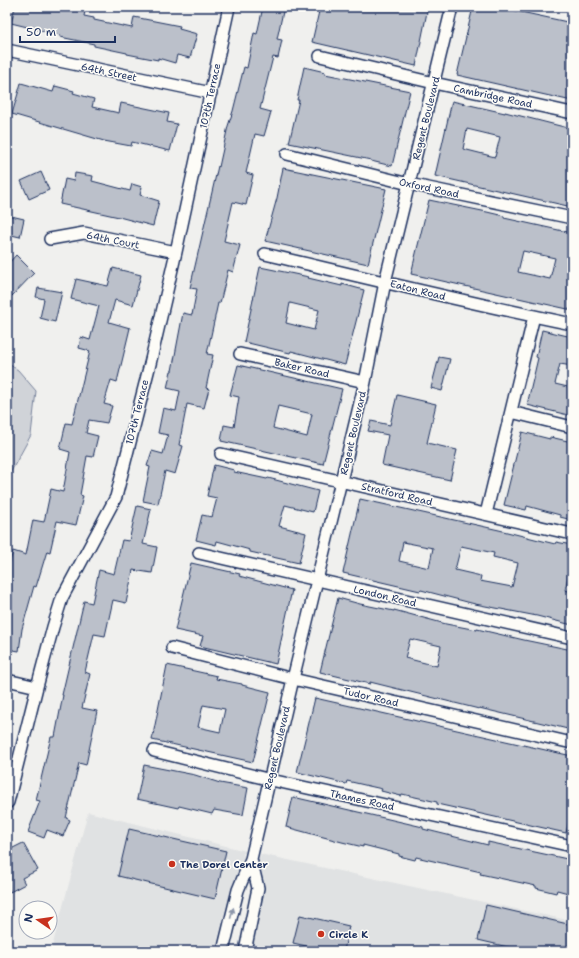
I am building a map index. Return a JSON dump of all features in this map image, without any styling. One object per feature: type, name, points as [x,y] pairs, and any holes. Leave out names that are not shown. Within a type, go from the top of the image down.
[{"type":"street","name":"107th Terrace","points":[[7,803],[62,598],[116,496],[150,364],[176,252],[229,7]]},
{"type":"street","name":"Regent Boulevard","points":[[223,951],[238,890],[251,859],[271,780],[293,679],[342,482],[365,382],[385,282],[452,7]]},
{"type":"street","name":"64th Street","points":[[7,50],[211,92]]},
{"type":"street","name":"Cambridge Road","points":[[320,56],[572,113]]},
{"type":"street","name":"Oxford Road","points":[[287,154],[409,184],[572,218]]},
{"type":"street","name":"64th Court","points":[[50,239],[84,233],[176,252]]},
{"type":"street","name":"Eaton Road","points":[[265,254],[450,298],[572,324]]},
{"type":"street","points":[[486,514],[534,316]]},
{"type":"street","name":"Baker Road","points":[[240,354],[365,382]]},
{"type":"street","points":[[511,412],[572,427]]},
{"type":"street","name":"Stratford Road","points":[[221,454],[572,534]]},
{"type":"street","name":"London Road","points":[[199,553],[572,638]]},
{"type":"street","name":"Tudor Road","points":[[172,648],[293,679],[572,743]]},
{"type":"street","points":[[7,680],[37,687]]},
{"type":"street","name":"Thames Road","points":[[154,751],[271,780],[572,846]]},
{"type":"street","name":"Regent Boulevard","points":[[245,951],[258,888],[251,859]]},
{"type":"shaded area","points":[[7,363],[18,370],[36,391],[31,435],[7,479]]},
{"type":"shaded area","points":[[88,812],[246,851],[243,854],[244,858],[231,889],[215,951],[51,951],[54,940],[58,940],[58,925]]},
{"type":"shaded area","points":[[260,854],[572,921],[572,951],[252,951],[265,890],[259,860]]},
{"type":"building","points":[[15,7],[57,7],[65,9],[66,7],[86,7],[84,16],[94,18],[94,20],[132,28],[134,17],[180,26],[179,29],[197,34],[190,58],[177,55],[175,63],[158,58],[158,60],[94,46],[94,44],[60,37],[60,35],[11,23]]},
{"type":"building","points":[[263,7],[284,7],[277,39],[282,40],[278,58],[273,57],[260,109],[271,112],[264,136],[255,134],[246,173],[253,175],[246,205],[233,202],[224,241],[240,245],[233,272],[228,270],[220,303],[218,303],[207,354],[213,355],[206,388],[209,389],[204,408],[187,404],[179,445],[183,446],[175,474],[165,471],[158,504],[143,501],[150,467],[147,466],[152,451],[163,454],[168,435],[158,433],[163,408],[176,411],[180,391],[167,388],[172,371],[183,313],[192,315],[197,289],[190,288],[218,166],[219,167],[228,126],[244,67],[247,68],[254,33],[257,34]]},
{"type":"building","points":[[320,7],[428,7],[416,66],[312,42]]},
{"type":"building","points":[[473,7],[498,7],[572,23],[572,101],[457,75]]},
{"type":"building","points":[[304,67],[325,72],[325,74],[410,91],[392,166],[371,160],[289,143],[299,100],[297,100]]},
{"type":"building","points":[[21,83],[53,92],[55,86],[74,91],[73,93],[94,99],[92,107],[119,113],[121,103],[169,113],[167,122],[177,124],[170,151],[132,142],[131,146],[104,141],[12,114]]},
{"type":"building","points":[[452,101],[505,112],[572,129],[572,207],[435,176]],"holes":[[[467,129],[500,137],[495,157],[463,149]]]},
{"type":"building","points":[[283,168],[386,189],[368,264],[265,241],[277,198]]},
{"type":"building","points":[[41,172],[49,190],[29,199],[21,181]]},
{"type":"building","points":[[75,173],[93,176],[92,181],[130,191],[132,184],[142,187],[140,195],[159,201],[153,226],[60,204],[65,179],[74,181]]},
{"type":"building","points":[[429,200],[487,212],[504,216],[504,218],[572,233],[572,310],[411,274]],"holes":[[[523,251],[555,258],[550,279],[518,272]]]},
{"type":"building","points":[[7,215],[24,219],[20,237],[7,234]]},
{"type":"building","points":[[16,255],[34,273],[12,296],[7,291],[7,265]]},
{"type":"building","points":[[260,267],[364,290],[345,365],[291,351],[290,353],[244,342]],"holes":[[[290,303],[319,310],[314,330],[286,323]]]},
{"type":"building","points":[[113,268],[141,275],[133,305],[115,300],[109,322],[130,328],[117,382],[111,380],[104,404],[112,406],[107,423],[89,420],[86,433],[98,436],[93,457],[87,456],[80,495],[83,496],[76,525],[57,521],[50,552],[47,551],[36,587],[34,586],[22,629],[19,651],[7,649],[7,572],[13,551],[26,555],[33,520],[44,522],[51,489],[63,492],[70,452],[60,449],[66,423],[72,424],[90,351],[79,348],[81,337],[90,340],[99,306],[71,299],[76,279],[108,286]]},
{"type":"building","points":[[38,288],[62,292],[55,322],[40,318],[44,299],[36,297]]},
{"type":"building","points":[[542,330],[572,337],[572,366],[560,364],[555,384],[572,388],[572,416],[527,405],[538,358],[536,357]]},
{"type":"building","points":[[439,357],[450,359],[442,391],[431,388]]},
{"type":"building","points":[[238,365],[342,389],[323,464],[221,441],[224,425],[234,427],[239,397],[230,395]],"holes":[[[278,406],[312,414],[307,437],[273,428]]]},
{"type":"building","points":[[397,395],[436,404],[427,443],[457,450],[450,480],[382,465],[388,435],[368,431],[371,421],[390,425]]},
{"type":"building","points":[[522,432],[550,439],[550,437],[572,442],[572,520],[560,517],[560,515],[527,506],[526,510],[504,505]]},
{"type":"building","points":[[214,465],[234,470],[234,472],[268,478],[318,491],[313,512],[285,505],[279,526],[306,533],[299,563],[250,552],[250,550],[217,541],[216,545],[196,540],[202,515],[212,517],[217,498],[207,496]]},
{"type":"building","points":[[360,499],[555,544],[556,542],[572,545],[572,558],[565,590],[572,592],[572,625],[537,616],[475,604],[421,590],[343,573]],"holes":[[[403,542],[433,548],[429,568],[399,561]],[[461,546],[494,553],[493,557],[518,563],[512,587],[480,581],[481,576],[455,570]]]},
{"type":"building","points":[[137,506],[151,509],[143,544],[157,547],[152,573],[133,570],[126,603],[113,600],[105,636],[94,634],[85,672],[90,674],[82,708],[97,711],[86,765],[79,763],[66,818],[70,820],[63,836],[47,830],[44,838],[28,832],[40,801],[36,800],[51,737],[55,737],[62,695],[84,601],[92,603],[99,570],[114,574],[122,540],[129,541]]},
{"type":"building","points":[[191,563],[240,574],[239,576],[292,590],[276,664],[200,646],[203,636],[175,630]]},
{"type":"building","points":[[338,598],[360,604],[394,610],[446,624],[477,629],[572,650],[572,730],[370,682],[370,684],[320,672]],"holes":[[[410,639],[441,646],[437,666],[405,658]]]},
{"type":"building","points":[[167,665],[217,676],[216,679],[242,684],[270,692],[253,762],[152,740]],"holes":[[[203,705],[225,709],[220,732],[198,727]]]},
{"type":"building","points":[[315,698],[572,756],[572,808],[566,833],[437,804],[437,802],[402,794],[401,796],[381,791],[382,789],[347,781],[346,784],[297,772]]},
{"type":"building","points":[[144,765],[195,775],[220,783],[248,788],[243,815],[214,810],[212,814],[179,806],[178,808],[137,799]]},
{"type":"building","points":[[293,797],[423,827],[423,829],[488,845],[488,842],[572,860],[572,894],[557,890],[556,893],[536,888],[536,886],[480,874],[481,872],[416,857],[415,860],[399,856],[399,854],[363,845],[363,847],[342,842],[286,827]]},
{"type":"building","name":"The Dorel Center","points":[[129,829],[226,851],[215,899],[118,876]]},
{"type":"building","points":[[23,843],[38,870],[22,878],[25,884],[10,892],[7,885],[7,851]]},
{"type":"building","points":[[486,905],[572,925],[572,951],[525,951],[478,940]]},
{"type":"building","name":"Circle K","points":[[300,915],[349,926],[344,951],[328,951],[293,943]]},
{"type":"place","name":"The Dorel Center","points":[[172,864]]},
{"type":"place","name":"Circle K","points":[[321,934]]}]
